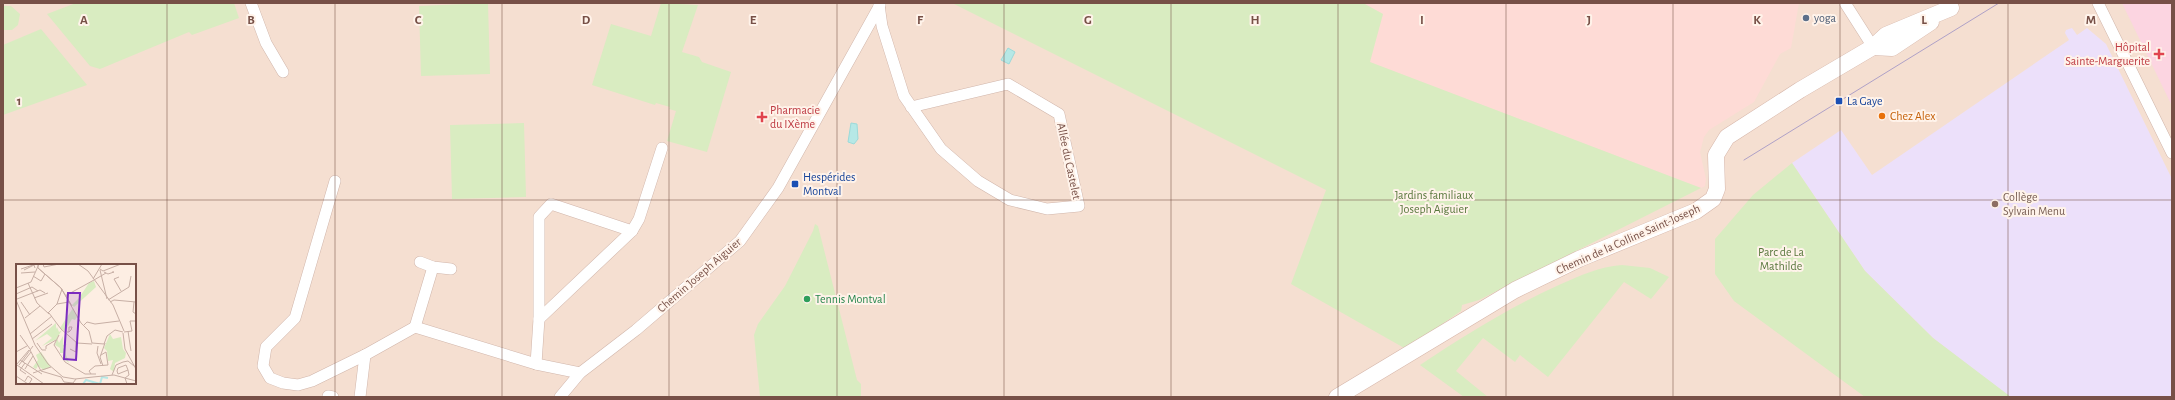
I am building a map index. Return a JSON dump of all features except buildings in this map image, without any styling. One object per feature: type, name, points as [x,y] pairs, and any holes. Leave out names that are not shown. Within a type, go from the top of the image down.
[{"type":"street","points":[[251,3],[266,42],[282,72]]},
{"type":"street","points":[[1845,3],[1873,47],[1892,48],[1955,5]]},
{"type":"street","points":[[2098,3],[2172,153]]},
{"type":"street","name":"Allée du Castelet","points":[[880,4],[882,26],[904,96],[911,107],[941,149],[978,181],[1010,200],[1047,209],[1079,206],[1059,114],[1008,84],[911,107]]},
{"type":"street","name":"Chemin Joseph Aiguier","points":[[560,397],[580,373],[636,330],[740,241],[778,188],[880,4]]},
{"type":"street","name":"Chemin de la Colline Saint-Joseph","points":[[1337,397],[1515,290],[1579,259],[1696,211],[1712,199],[1717,189],[1716,155],[1726,137],[1800,90],[1873,47]]},
{"type":"street","points":[[539,319],[632,231],[639,219],[662,148]]},
{"type":"street","points":[[335,181],[295,318],[266,347],[264,366],[270,378],[298,385],[312,381],[415,328],[536,364],[580,373]]},
{"type":"street","points":[[536,364],[539,319],[538,217],[551,204],[632,231]]},
{"type":"street","points":[[420,262],[432,267],[451,270]]},
{"type":"street","points":[[415,328],[432,267]]},
{"type":"street","points":[[360,397],[365,355]]},
{"type":"shaded area","points":[[3,3],[2172,3],[2172,397],[3,397]]},
{"type":"shaded area","points":[[1363,3],[1799,3],[1791,48],[1780,54],[1754,102],[1709,130],[1704,137],[1700,152],[1706,179],[1705,186],[1701,188],[1369,62],[1383,14]]},
{"type":"shaded area","name":"Hôpital Sainte-Marguerite","points":[[2122,3],[2172,3],[2172,106]]},
{"type":"shaded area","name":"Collège Sylvain Menu","points":[[2072,28],[2077,35],[2087,28],[2106,44],[2172,179],[2172,397],[2010,397],[1933,338],[1865,271],[1792,163],[1841,130],[1872,175],[2069,40],[2065,33],[2066,30]]},
{"type":"green space","points":[[76,3],[234,3],[239,18],[192,35],[189,32],[100,69],[90,66],[47,14]]},
{"type":"green space","points":[[488,3],[490,74],[421,76],[419,6]]},
{"type":"green space","points":[[661,3],[698,5],[682,52],[699,57],[702,62],[731,72],[707,152],[667,141],[676,111],[669,109],[670,107],[656,103],[655,105],[592,85],[611,24],[651,36]]},
{"type":"green space","name":"Jardins familiaux Joseph Aiguier","points":[[952,3],[1363,3],[1383,14],[1370,62],[1701,188],[1479,300],[1462,305],[1461,311],[1406,349],[1291,284],[1326,190]]},
{"type":"green space","points":[[3,6],[11,6],[20,14],[18,25],[12,30],[3,30]]},
{"type":"green space","points":[[41,29],[87,85],[3,115],[3,45]]},
{"type":"green space","points":[[524,123],[526,197],[452,199],[450,125]]},
{"type":"green space","name":"Parc de La Mathilde","points":[[1792,163],[1865,271],[1933,338],[2011,397],[1865,397],[1734,301],[1715,274],[1715,239],[1753,195]]},
{"type":"green space","name":"Tennis Montval","points":[[815,224],[818,226],[857,380],[861,384],[861,397],[760,397],[754,335],[758,324],[785,286],[813,231]]},
{"type":"green space","points":[[1622,265],[1650,268],[1669,277],[1651,299],[1624,282],[1548,377],[1520,355],[1515,362],[1483,338],[1456,371],[1488,397],[1464,397],[1420,365],[1488,322],[1542,293],[1590,272]]},
{"type":"water","points":[[1008,48],[1015,52],[1009,64],[1001,60]]},
{"type":"water","points":[[851,123],[857,124],[858,139],[854,144],[848,142]]},
{"type":"tram line","points":[[1744,160],[1999,3]]},
{"type":"place","name":"yoga","points":[[1806,18]]},
{"type":"place","name":"Hôpital Sainte-Marguerite","points":[[2159,54]]},
{"type":"place","name":"La Gaye","points":[[1839,101]]},
{"type":"place","name":"Chez Alex","points":[[1882,116]]},
{"type":"place","name":"Pharmacie du IXème","points":[[762,117]]},
{"type":"place","name":"Hespérides Montval","points":[[795,184]]},
{"type":"place","name":"Collège Sylvain Menu","points":[[1995,204]]},
{"type":"place","name":"Tennis Montval","points":[[807,299]]}]
